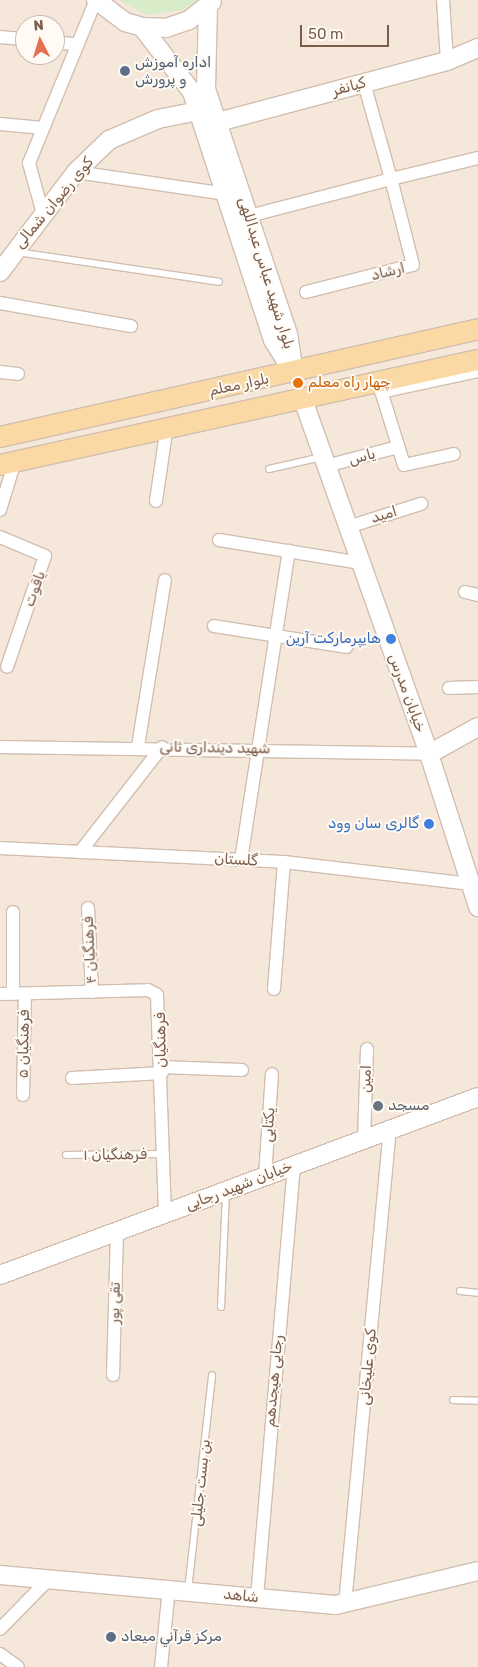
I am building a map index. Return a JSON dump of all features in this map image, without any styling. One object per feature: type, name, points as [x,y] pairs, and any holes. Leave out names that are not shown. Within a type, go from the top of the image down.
[{"type":"main road","name":"بلوار معلم","points":[[0,437],[294,374],[478,328]]},
{"type":"main road","name":"بلوار معلم","points":[[8,463],[302,397],[380,386],[478,360]]},
{"type":"main road","points":[[294,374],[302,397]]},
{"type":"street","points":[[43,214],[29,163],[96,0],[125,22],[142,27],[166,28],[189,20],[210,3]]},
{"type":"street","points":[[443,0],[447,61]]},
{"type":"street","name":"بلوار شهید عباس عبداللهی","points":[[210,3],[206,89],[288,334],[294,374]]},
{"type":"street","name":"بلوار شهید عباس عبداللهی","points":[[142,27],[170,59],[198,111],[273,340],[294,374]]},
{"type":"street","points":[[0,37],[15,38]]},
{"type":"street","points":[[65,43],[78,45]]},
{"type":"street","name":"کیانفر","points":[[218,122],[447,61],[478,48]]},
{"type":"street","name":"ارشاد","points":[[306,292],[413,265],[364,83]]},
{"type":"street","name":"کوی رضوان شمالی","points":[[0,272],[14,251],[76,172],[109,140],[158,119],[198,111]]},
{"type":"street","points":[[0,124],[43,128]]},
{"type":"street","points":[[249,216],[478,158]]},
{"type":"street","points":[[76,172],[226,194]]},
{"type":"street","points":[[0,302],[131,326]]},
{"type":"street","points":[[454,454],[407,466],[398,447],[380,386],[478,371]]},
{"type":"street","points":[[0,372],[18,374]]},
{"type":"street","name":"خیابان مدرس","points":[[302,397],[474,884],[478,907]]},
{"type":"street","points":[[156,501],[167,426]]},
{"type":"street","name":"یاس","points":[[325,462],[398,447]]},
{"type":"street","points":[[0,510],[8,463]]},
{"type":"street","name":"امید","points":[[348,526],[421,504]]},
{"type":"street","name":"یاقوت","points":[[0,537],[45,556],[7,667]]},
{"type":"street","points":[[219,540],[361,563]]},
{"type":"street","points":[[241,860],[256,748],[277,634],[289,551]]},
{"type":"street","points":[[138,746],[165,580]]},
{"type":"street","points":[[465,592],[478,595]]},
{"type":"street","points":[[214,626],[277,634],[346,647]]},
{"type":"street","points":[[449,688],[478,687]]},
{"type":"street","points":[[429,754],[478,727]]},
{"type":"street","name":"شهید دینداری ثانی","points":[[0,747],[138,746],[429,754]]},
{"type":"street","points":[[80,852],[162,747]]},
{"type":"street","name":"گلستان","points":[[0,848],[284,862],[474,884]]},
{"type":"street","points":[[274,989],[284,862]]},
{"type":"street","name":"فرهنگیان ۴","points":[[88,908],[92,992]]},
{"type":"street","name":"فرهنگیان ۵","points":[[13,912],[12,994],[22,1094]]},
{"type":"street","name":"فرهنگیان","points":[[12,994],[148,990],[157,995],[165,1214]]},
{"type":"street","name":"امین","points":[[364,1139],[367,1049]]},
{"type":"street","points":[[72,1078],[161,1070],[242,1070]]},
{"type":"street","name":"یکتایی","points":[[265,1176],[272,1074]]},
{"type":"street","name":"خیابان شهید رجایی","points":[[0,1275],[478,1096]]},
{"type":"street","name":"کوی علیخانی","points":[[345,1604],[390,1129]]},
{"type":"street","name":"رجایی هیجدهم","points":[[257,1597],[294,1165]]},
{"type":"street","name":"تقی پور","points":[[113,1375],[117,1232]]},
{"type":"street","name":"شاهد","points":[[0,1575],[345,1604],[478,1571]]},
{"type":"street","points":[[0,1628],[49,1579]]},
{"type":"street","points":[[162,1667],[169,1588]]},
{"type":"street","points":[[0,1654],[18,1667]]},
{"type":"lane","points":[[14,251],[220,282]]},
{"type":"lane","points":[[270,469],[325,462]]},
{"type":"lane","name":"فرهنگیان ۱","points":[[66,1155],[163,1154]]},
{"type":"lane","points":[[222,1307],[226,1191]]},
{"type":"lane","points":[[460,1291],[478,1293]]},
{"type":"lane","name":"بن بست جلیلی","points":[[188,1590],[212,1375]]},
{"type":"lane","points":[[453,1400],[478,1401]]},
{"type":"shaded area","points":[[0,0],[478,0],[478,1667],[0,1667]]},
{"type":"green space","points":[[119,0],[197,0],[183,10],[146,15]]},
{"type":"place","name":"اداره آموزش و پرورش","points":[[125,71]]},
{"type":"place","name":"چهار راه معلم","points":[[298,383]]},
{"type":"place","name":"هایپرمارکت آرین","points":[[391,639]]},
{"type":"place","name":"گالری سان وود","points":[[429,824]]},
{"type":"place","name":"مسجد","points":[[378,1106]]},
{"type":"place","name":"مركز قرآني ميعاد","points":[[111,1637]]}]
